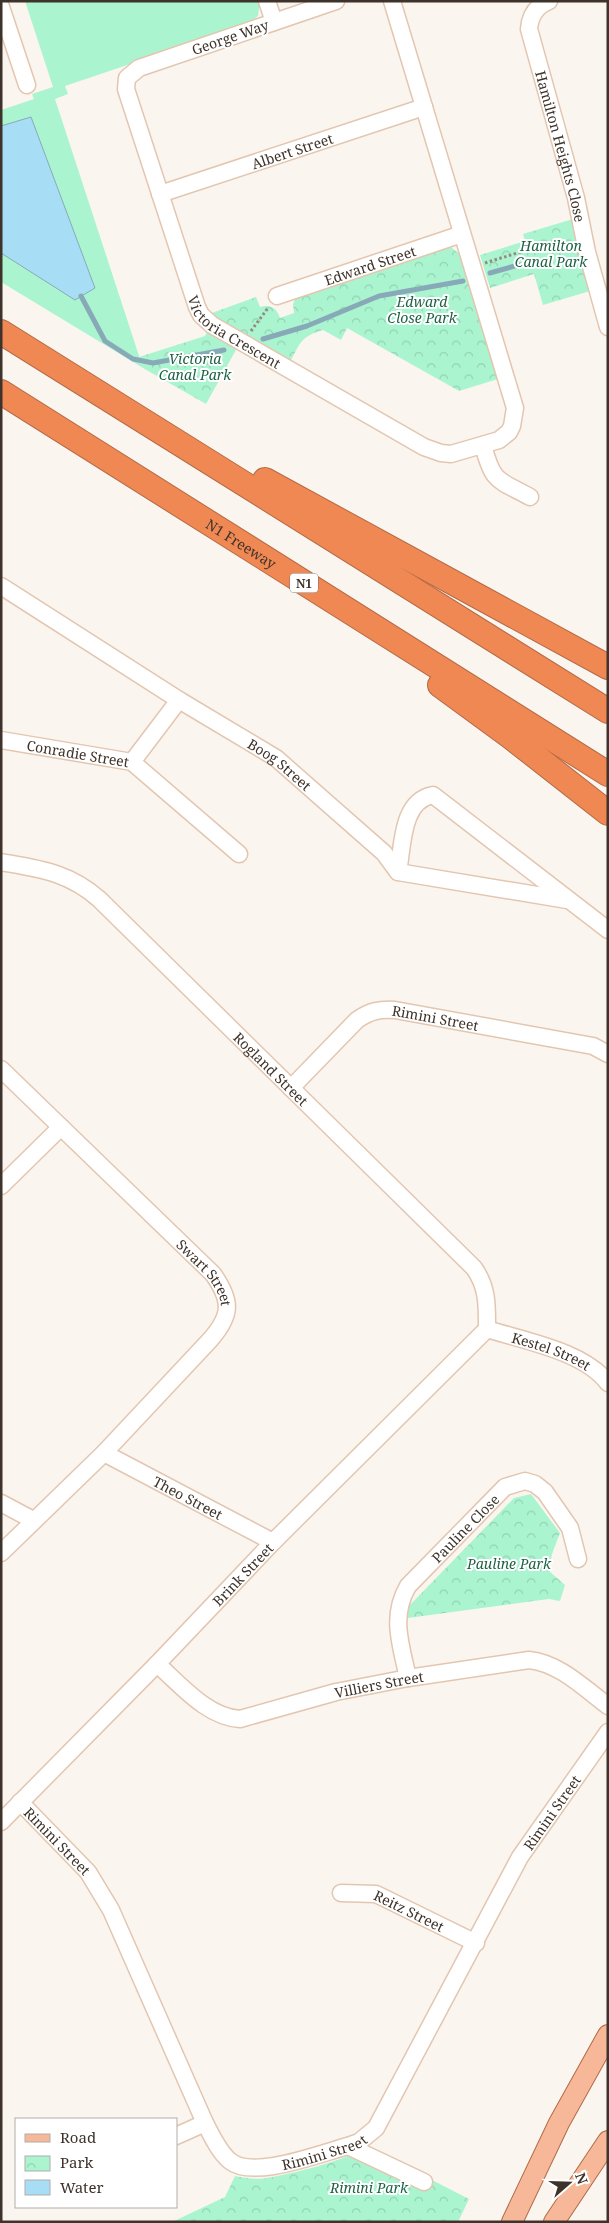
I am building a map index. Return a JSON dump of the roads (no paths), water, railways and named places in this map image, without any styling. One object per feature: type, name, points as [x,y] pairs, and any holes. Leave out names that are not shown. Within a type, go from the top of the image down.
[{"type":"highway","points":[[1,332],[608,711]]},
{"type":"highway","name":"N1 Freeway","points":[[1,392],[608,774]]},
{"type":"highway","points":[[112,402],[239,466],[608,667]]},
{"type":"highway","points":[[166,496],[304,594],[429,677],[511,737],[608,813]]},
{"type":"main road","points":[[512,2222],[558,2123],[608,2036]]},
{"type":"main road","points":[[554,2222],[608,2141]]},
{"type":"street","points":[[267,1],[274,22]]},
{"type":"street","name":"George Way","points":[[127,78],[139,68],[336,1]]},
{"type":"street","name":"Victoria Crescent","points":[[127,78],[126,89],[160,194],[199,311],[207,322],[432,451],[451,454],[504,436],[512,426],[515,414],[392,1]]},
{"type":"street","name":"Hamilton Heights Close","points":[[549,1],[536,9],[530,21],[529,29],[576,198],[592,270],[608,327]]},
{"type":"street","points":[[1,7],[5,30],[27,85]]},
{"type":"street","name":"Albert Street","points":[[160,194],[424,107]]},
{"type":"street","name":"Edward Street","points":[[277,296],[462,234]]},
{"type":"street","points":[[483,444],[493,474],[500,481],[530,497]]},
{"type":"street","name":"Boog Street","points":[[1,586],[291,769],[384,853],[398,872]]},
{"type":"street","points":[[132,762],[179,700]]},
{"type":"street","name":"Conradie Street","points":[[1,740],[132,762],[239,854]]},
{"type":"street","points":[[567,900],[398,872],[408,815],[419,801],[433,795],[608,930]]},
{"type":"street","name":"Rogland Street","points":[[1,862],[48,870],[63,875],[89,890],[474,1268],[487,1296],[487,1329]]},
{"type":"street","name":"Rimini Street","points":[[291,1088],[357,1020],[369,1012],[381,1009],[404,1011],[593,1046],[608,1054]]},
{"type":"street","name":"Swart Street","points":[[1,1069],[213,1274],[223,1288],[227,1301],[227,1315],[220,1328],[104,1453],[1,1553]]},
{"type":"street","points":[[1,1186],[61,1127]]},
{"type":"street","name":"Kestel Street","points":[[487,1329],[580,1359],[593,1368],[608,1383]]},
{"type":"street","name":"Brink Street","points":[[1,1822],[157,1664],[272,1542],[487,1329]]},
{"type":"street","name":"Theo Street","points":[[104,1453],[272,1542]]},
{"type":"street","name":"Pauline Close","points":[[408,1678],[399,1634],[398,1613],[400,1600],[408,1586],[505,1487],[525,1482],[535,1484],[545,1492],[570,1528],[578,1559]]},
{"type":"street","points":[[1,1503],[33,1520]]},
{"type":"street","name":"Villiers Street","points":[[157,1664],[212,1712],[226,1718],[240,1719],[336,1692],[408,1678],[528,1660],[541,1661],[554,1667],[608,1706]]},
{"type":"street","name":"Rimini Street","points":[[20,1802],[88,1872],[99,1889],[111,1910],[205,2123],[220,2150],[231,2162],[245,2169],[264,2169],[348,2146],[368,2136],[383,2119],[520,1857],[608,1732]]},
{"type":"street","name":"Reitz Street","points":[[341,1893],[376,1894],[476,1943]]},
{"type":"street","points":[[178,2135],[205,2123]]},
{"type":"street","points":[[348,2146],[424,2182]]},
{"type":"water","points":[[31,117],[95,288],[75,300],[1,253],[1,126]]},
{"type":"waterway","points":[[490,273],[518,265]]},
{"type":"waterway","points":[[263,339],[307,326],[379,296],[463,281]]},
{"type":"waterway","points":[[81,296],[105,341],[133,359],[153,363],[224,350]]},
{"type":"park label","name":"Hamilton Canal Park","points":[[551,254]]},
{"type":"park label","name":"Edward Close Park","points":[[422,310]]},
{"type":"park label","name":"Victoria Canal Park","points":[[195,366]]},
{"type":"park label","name":"Pauline Park","points":[[509,1563]]},
{"type":"park label","name":"Rimini Park","points":[[369,2187]]}]
